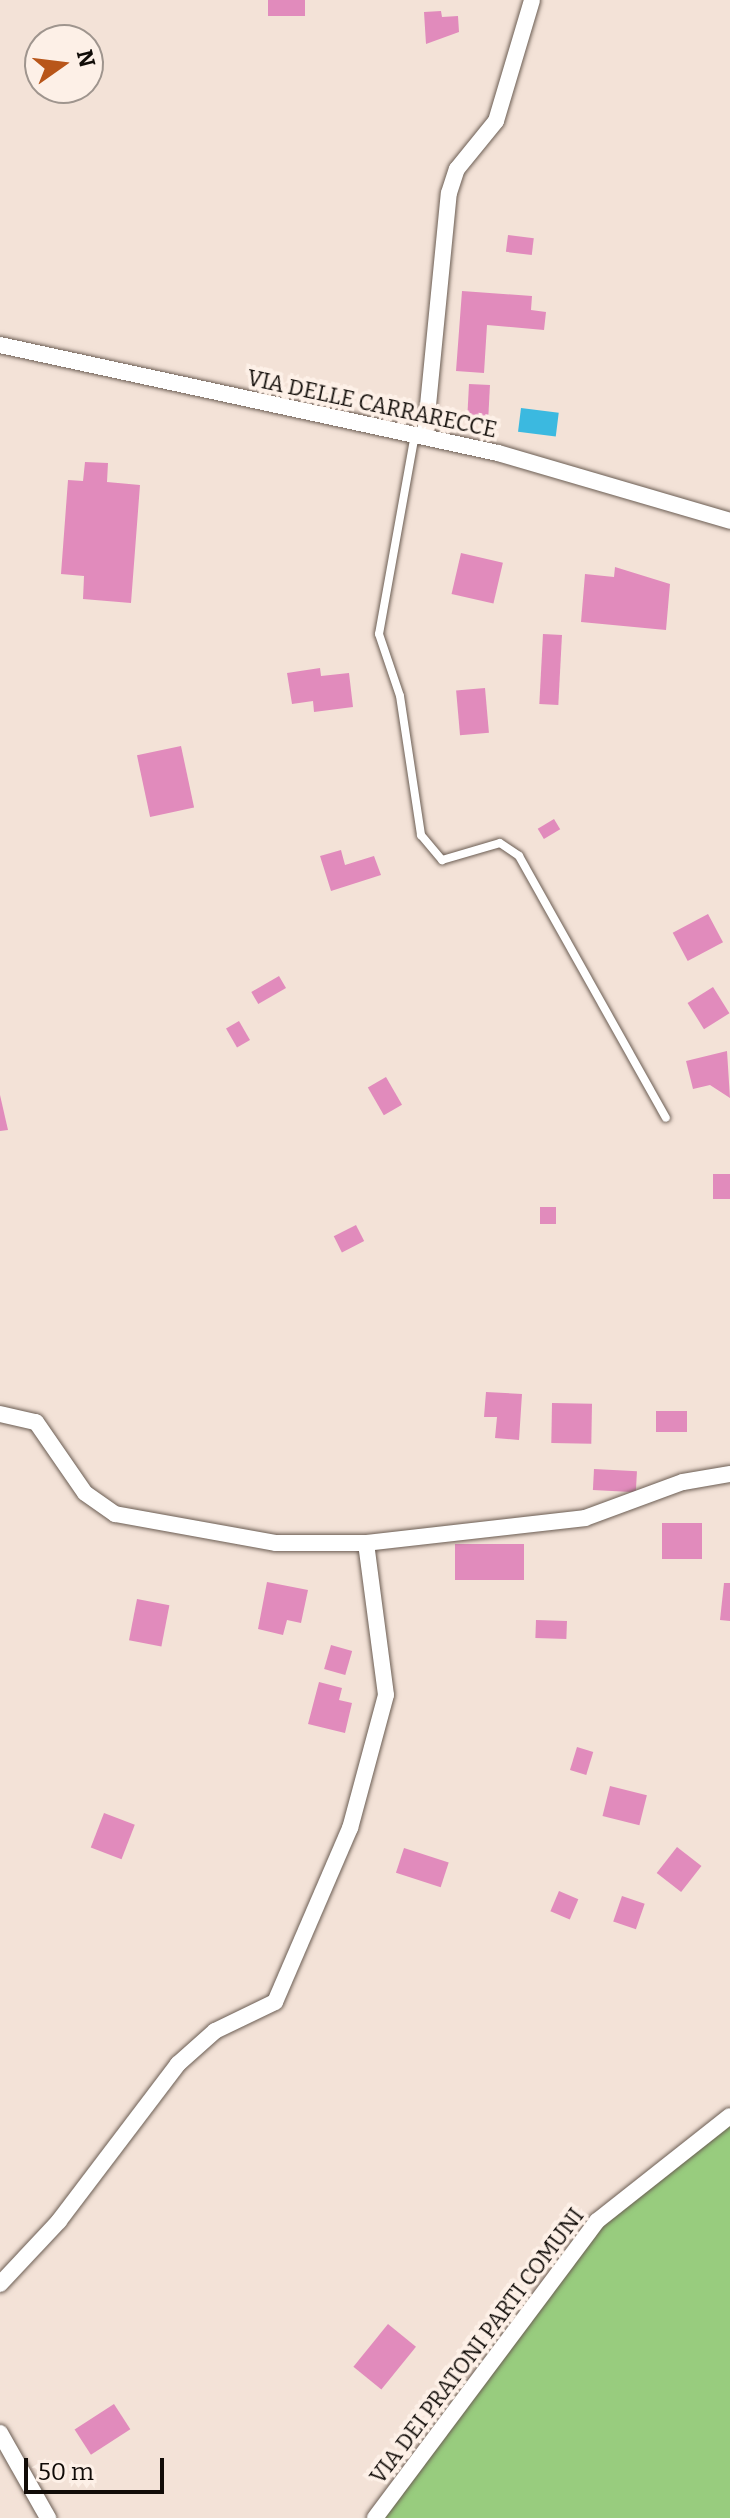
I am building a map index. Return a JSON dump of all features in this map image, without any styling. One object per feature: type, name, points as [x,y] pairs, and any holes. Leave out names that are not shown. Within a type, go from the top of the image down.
[{"type":"street","points":[[420,435],[449,193],[457,169],[502,109],[532,0]]},
{"type":"street","name":"VIA DELLE CARRARECCE","points":[[0,345],[420,435],[730,521]]},
{"type":"street","points":[[0,1414],[36,1422],[85,1493],[108,1511],[259,1541],[366,1543],[585,1518],[683,1482],[730,1474]]},
{"type":"street","points":[[0,2284],[59,2221],[178,2064],[215,2031],[263,2012],[282,1991],[350,1828],[384,1715],[384,1658],[366,1543]]},
{"type":"street","name":"VIA DEI PRATONI PARTI COMUNI","points":[[375,2518],[597,2221],[730,2116]]},
{"type":"street","points":[[0,2433],[48,2518]]},
{"type":"lane","points":[[420,435],[379,634],[398,686],[421,835],[442,860],[500,843],[519,856],[666,1118]]},
{"type":"green space","points":[[730,2116],[730,2518],[375,2518],[583,2237]]},
{"type":"water","points":[[521,408],[559,413],[556,436],[518,432]]},
{"type":"building","points":[[268,0],[305,0],[305,16],[268,16]]},
{"type":"building","points":[[441,11],[442,17],[458,16],[459,32],[426,44],[424,12]]},
{"type":"building","points":[[508,235],[534,238],[532,255],[506,252]]},
{"type":"building","points":[[462,291],[532,296],[531,310],[546,312],[544,330],[487,325],[484,373],[456,371]]},
{"type":"building","points":[[469,384],[490,385],[488,419],[467,418]]},
{"type":"building","points":[[85,462],[108,463],[107,482],[140,485],[131,603],[83,599],[84,576],[61,574],[68,480],[83,481]]},
{"type":"building","points":[[461,553],[503,563],[493,604],[452,594]]},
{"type":"building","points":[[615,567],[670,584],[666,630],[581,622],[585,574],[614,577]]},
{"type":"building","points":[[543,634],[562,635],[558,705],[539,704]]},
{"type":"building","points":[[320,668],[321,676],[349,673],[353,707],[314,712],[313,701],[292,704],[287,673]]},
{"type":"building","points":[[485,688],[489,733],[460,735],[456,691]]},
{"type":"building","points":[[181,746],[194,808],[150,817],[137,755]]},
{"type":"building","points":[[554,819],[560,829],[544,839],[538,829]]},
{"type":"building","points":[[341,850],[345,865],[374,856],[381,875],[331,891],[320,856]]},
{"type":"building","points":[[708,914],[723,942],[688,961],[673,933]]},
{"type":"building","points":[[279,976],[286,988],[258,1004],[251,992]]},
{"type":"building","points":[[713,987],[729,1013],[704,1029],[688,1003]]},
{"type":"building","points":[[239,1021],[250,1040],[237,1048],[226,1028]]},
{"type":"building","points":[[727,1051],[730,1098],[710,1085],[693,1089],[686,1061]]},
{"type":"building","points":[[386,1077],[402,1105],[384,1115],[368,1088]]},
{"type":"building","points":[[0,1095],[8,1130],[0,1131]]},
{"type":"building","points":[[713,1174],[730,1174],[730,1199],[713,1199]]},
{"type":"building","points":[[540,1207],[556,1207],[556,1224],[540,1224]]},
{"type":"building","points":[[356,1225],[364,1241],[342,1252],[334,1236]]},
{"type":"building","points":[[486,1392],[522,1394],[519,1440],[495,1438],[497,1417],[484,1417]]},
{"type":"building","points":[[552,1403],[592,1404],[591,1444],[551,1443]]},
{"type":"building","points":[[656,1411],[687,1411],[687,1432],[656,1432]]},
{"type":"building","points":[[594,1469],[637,1471],[636,1492],[593,1490]]},
{"type":"building","points":[[662,1523],[702,1523],[702,1559],[662,1559]]},
{"type":"building","points":[[455,1544],[524,1544],[524,1580],[455,1580]]},
{"type":"building","points":[[267,1582],[308,1590],[301,1623],[287,1620],[283,1635],[258,1629]]},
{"type":"building","points":[[724,1583],[730,1583],[730,1621],[720,1620]]},
{"type":"building","points":[[137,1599],[169,1605],[161,1647],[129,1640]]},
{"type":"building","points":[[536,1620],[567,1621],[566,1639],[535,1638]]},
{"type":"building","points":[[331,1645],[352,1651],[345,1675],[324,1669]]},
{"type":"building","points":[[319,1682],[342,1688],[339,1700],[352,1703],[345,1733],[308,1724]]},
{"type":"building","points":[[577,1747],[593,1752],[586,1775],[570,1770]]},
{"type":"building","points":[[610,1786],[647,1795],[639,1825],[603,1816]]},
{"type":"building","points":[[104,1813],[135,1825],[122,1859],[91,1848]]},
{"type":"building","points":[[677,1847],[701,1866],[681,1892],[657,1873]]},
{"type":"building","points":[[404,1848],[449,1863],[441,1887],[396,1873]]},
{"type":"building","points":[[559,1891],[578,1899],[570,1919],[550,1911]]},
{"type":"building","points":[[622,1896],[645,1904],[636,1929],[613,1922]]},
{"type":"building","points":[[388,2324],[416,2347],[381,2389],[353,2367]]},
{"type":"building","points":[[114,2404],[130,2429],[91,2455],[75,2430]]}]
